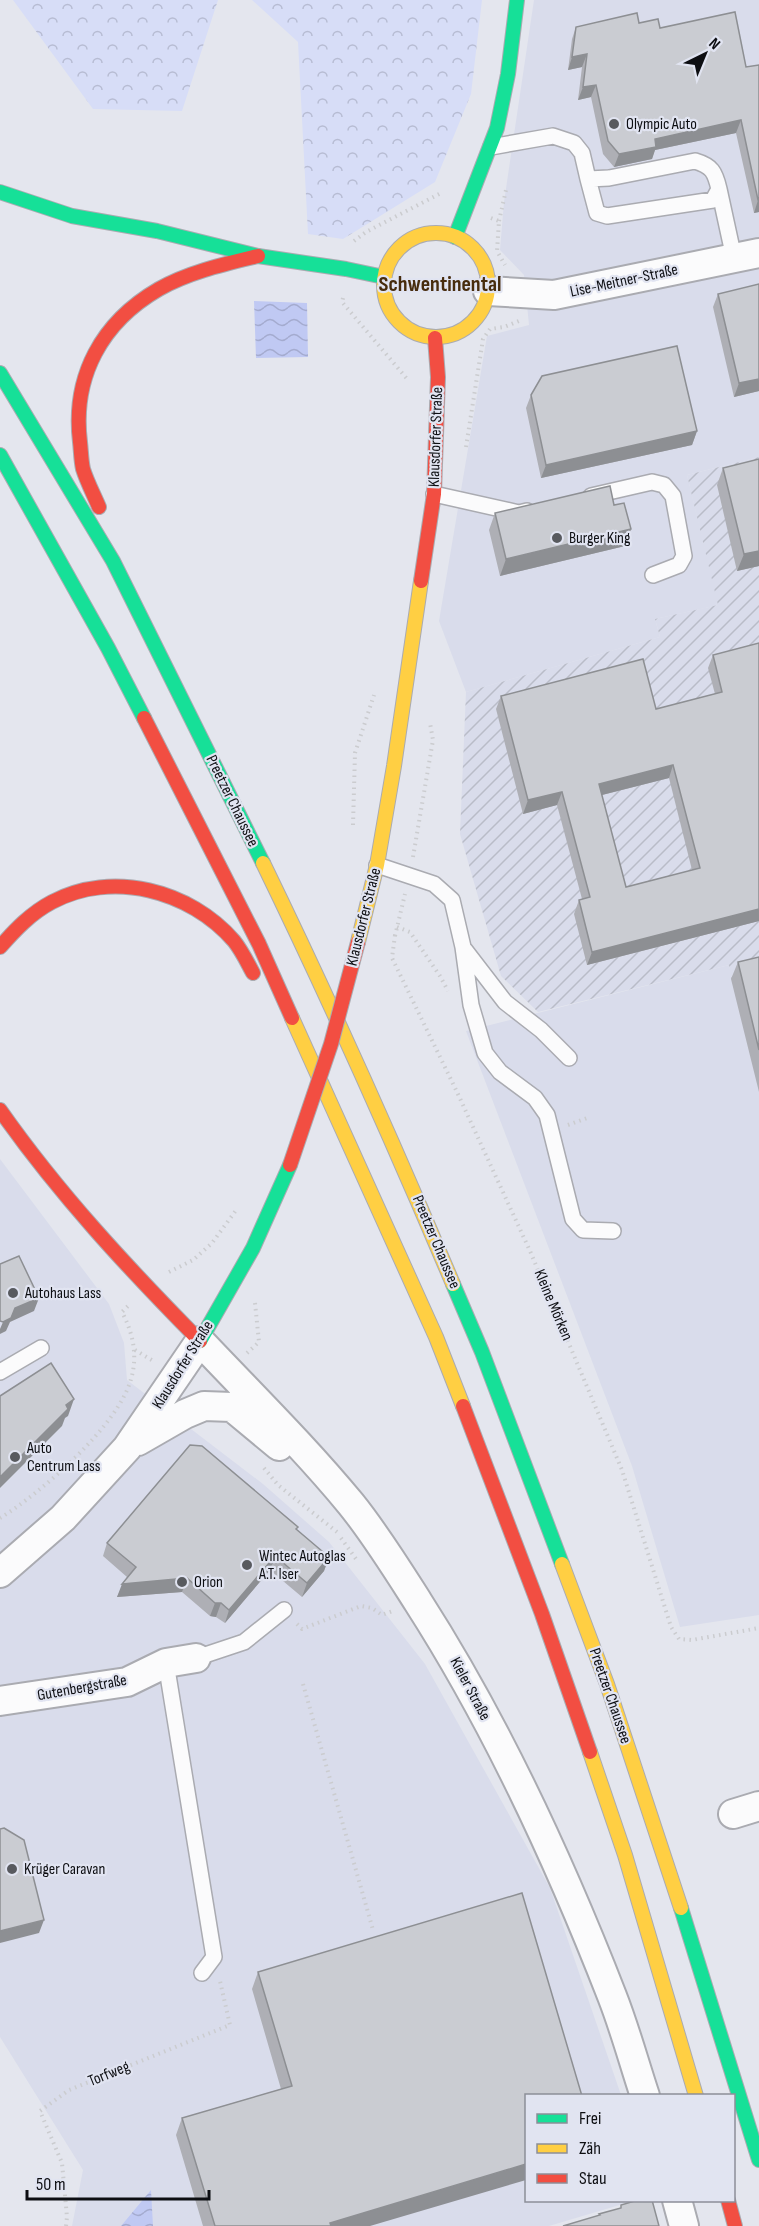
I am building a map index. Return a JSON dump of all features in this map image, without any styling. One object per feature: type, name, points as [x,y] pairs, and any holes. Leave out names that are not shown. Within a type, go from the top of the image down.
[{"type":"main road","points":[[455,237],[465,206],[491,147],[505,98],[516,0]]},
{"type":"main road","points":[[0,192],[72,216],[157,231],[258,256],[384,277]]},
{"type":"main road","points":[[440,234],[455,237],[469,245],[480,258],[487,274],[488,291],[484,306],[476,319],[465,329],[451,335],[435,338],[407,329],[396,319],[388,306],[384,292],[384,277],[389,262],[410,240],[424,235],[440,234]]},
{"type":"main road","points":[[113,561],[105,520],[83,468],[78,427],[81,385],[97,348],[123,315],[159,290],[209,268],[258,256]]},
{"type":"main road","name":"Klausdorfer Straße","points":[[200,1341],[253,1248],[290,1165],[331,1044],[364,925],[394,766],[434,494],[438,377],[435,338]]},
{"type":"main road","name":"Preetzer Chaussee","points":[[0,373],[113,561],[318,976],[483,1352],[607,1684],[680,1903],[759,2160]]},
{"type":"main road","points":[[0,455],[108,648],[259,945],[302,1036],[435,1337],[542,1614],[625,1855],[695,2094]]},
{"type":"main road","points":[[0,947],[26,918],[60,897],[80,891],[116,885],[171,896],[203,913],[234,940],[262,986],[302,1036]]},
{"type":"main road","points":[[0,1110],[37,1162],[146,1287],[200,1341]]},
{"type":"main road","points":[[729,2202],[735,2226]]},
{"type":"street","name":"Lise-Meitner-Straße","points":[[488,291],[554,295],[746,256]]},
{"type":"street","name":"Klausdorfer Straße","points":[[0,1573],[11,1557],[63,1518],[127,1448],[200,1341]]},
{"type":"street","name":"Kieler Straße","points":[[200,1341],[351,1504],[387,1554],[405,1606],[448,1649],[477,1701],[556,1859],[613,1998],[644,2094]]},
{"type":"street","name":"Klausdorfer Straße","points":[[127,1448],[184,1414],[204,1406],[232,1407],[351,1504]]},
{"type":"street","name":"Gutenbergstraße","points":[[0,1701],[127,1682],[166,1663],[196,1658]]},
{"type":"street","points":[[678,2202],[684,2226]]},
{"type":"lane","points":[[491,147],[553,135],[574,143],[582,153],[597,213],[607,216],[713,200],[719,189]]},
{"type":"lane","points":[[588,179],[609,178],[695,161],[707,165],[715,172],[719,189],[746,256]]},
{"type":"lane","points":[[574,500],[652,482],[664,485],[673,496],[684,556],[679,565],[653,574]]},
{"type":"lane","points":[[434,494],[519,513],[541,507]]},
{"type":"lane","points":[[377,865],[434,884],[452,900],[463,947],[471,1005],[485,1053],[500,1072],[535,1098],[547,1115],[573,1219],[583,1230],[613,1231]]},
{"type":"lane","points":[[463,947],[505,1002],[541,1030],[569,1058]]},
{"type":"lane","points":[[0,1372],[41,1348]]},
{"type":"lane","points":[[196,1658],[244,1642],[284,1610]]},
{"type":"lane","points":[[166,1663],[214,1957],[202,1973]]},
{"type":"path","points":[[411,388],[407,378],[342,302],[346,269],[352,243],[366,232],[440,192],[445,185]]},
{"type":"path","points":[[440,192],[499,221],[497,251],[503,263],[518,279],[520,294],[519,321],[504,327],[490,328],[483,339],[465,454]]},
{"type":"path","points":[[353,831],[355,753],[375,690]]},
{"type":"path","name":"Kleine Mörken","points":[[364,925],[395,936],[392,958],[530,1251],[622,1470],[671,1627],[679,1639],[692,1640],[759,1628]]},
{"type":"path","points":[[0,1518],[53,1478],[94,1437],[122,1402],[132,1379],[135,1350],[122,1312],[146,1287],[174,1268],[193,1260],[212,1244],[238,1208]]},
{"type":"path","points":[[135,1350],[177,1376]]},
{"type":"path","points":[[259,1462],[278,1485],[336,1530],[361,1566]]},
{"type":"path","points":[[386,1602],[405,1606]]},
{"type":"path","points":[[284,1610],[302,1629],[361,1606],[372,1608],[382,1615],[405,1606]]},
{"type":"path","points":[[303,1684],[373,1930]]},
{"type":"path","name":"Torfweg","points":[[66,2226],[63,2163],[40,2111],[69,2090],[230,2025],[214,1957]]},
{"type":"shaded area","points":[[534,0],[759,0],[759,457],[687,475],[719,605],[655,619],[660,637],[466,692],[439,621],[487,336],[529,325],[524,275],[500,250],[504,202]]},
{"type":"shaded area","points":[[759,457],[759,972],[731,979],[729,965],[538,1012],[501,976],[460,834],[466,692],[660,637],[655,619],[718,605],[687,475]]},
{"type":"shaded area","points":[[729,965],[732,979],[759,972],[759,1615],[680,1627],[632,1466],[466,1031]]},
{"type":"shaded area","points":[[0,1159],[109,1304],[124,1343],[127,1380],[263,1484],[329,1542],[425,1664],[550,1888],[621,2094],[525,2094],[525,2202],[630,2202],[549,2226],[72,2226],[83,2170],[0,2037]]},
{"type":"green space","points":[[13,0],[218,0],[182,111],[93,109]]},
{"type":"green space","points":[[252,0],[482,0],[471,94],[435,182],[343,239],[308,234],[298,42]]},
{"type":"water","points":[[254,301],[307,303],[308,357],[256,358]]},
{"type":"water","points":[[151,2190],[153,2226],[121,2226]]},
{"type":"building","points":[[735,12],[746,67],[759,65],[759,200],[741,120],[655,139],[656,147],[619,154],[608,141],[596,85],[583,87],[587,54],[572,57],[576,27],[637,13],[639,23],[658,19],[660,28]]},
{"type":"building","points":[[759,284],[759,379],[739,383],[718,294]]},
{"type":"building","points":[[677,346],[697,431],[546,465],[531,395],[542,376]]},
{"type":"building","points":[[759,459],[759,551],[744,554],[723,468]]},
{"type":"building","name":"Burger King","points":[[610,486],[614,505],[624,503],[631,529],[506,559],[495,513]]},
{"type":"building","points":[[759,643],[759,909],[592,952],[579,900],[590,897],[562,792],[528,800],[501,696],[643,659],[656,709],[722,692],[713,655]],"holes":[[[673,765],[700,868],[626,887],[599,784]]]},
{"type":"building","points":[[759,957],[759,1050],[738,962]]},
{"type":"building","name":"Autohaus Lass","points":[[19,1256],[39,1298],[15,1308],[11,1318],[3,1322],[0,1321],[0,1264]]},
{"type":"building","name":"Auto Centrum Lass","points":[[51,1363],[74,1399],[66,1405],[68,1409],[0,1477],[0,1396]]},
{"type":"building","points":[[190,1445],[202,1446],[298,1527],[296,1529],[329,1557],[307,1583],[275,1556],[229,1610],[221,1603],[215,1603],[187,1578],[122,1584],[136,1567],[107,1543]]},
{"type":"building","points":[[4,1828],[24,1840],[44,1920],[0,1931],[0,1829]]},
{"type":"building","points":[[522,1893],[581,2094],[525,2094],[525,2164],[330,2223],[331,2226],[215,2226],[182,2118],[292,2086],[258,1972]]},
{"type":"building","points":[[631,2202],[653,2202],[659,2226],[563,2226],[621,2208],[621,2205]]},
{"type":"traffic: fast","points":[[455,237],[497,128],[508,74],[517,0]]},
{"type":"traffic: fast","points":[[0,192],[72,216],[157,231],[258,256],[384,277]]},
{"type":"traffic: fast","points":[[0,373],[113,561],[263,863]]},
{"type":"traffic: fast","points":[[0,455],[108,648],[144,718]]},
{"type":"traffic: fast","points":[[200,1341],[253,1248],[290,1165]]},
{"type":"traffic: fast","points":[[453,1284],[482,1352],[562,1564]]},
{"type":"traffic: fast","points":[[681,1908],[759,2160]]},
{"type":"traffic: slow","points":[[436,233],[456,237],[473,248],[484,265],[488,285],[484,305],[473,322],[456,333],[436,337],[416,333],[399,322],[388,305],[384,285],[388,265],[399,248],[416,237],[436,233]]},
{"type":"traffic: slow","points":[[358,942],[377,865],[421,581]]},
{"type":"traffic: slow","points":[[263,863],[361,1072],[453,1284]]},
{"type":"traffic: slow","points":[[292,1018],[436,1337],[463,1406]]},
{"type":"traffic: slow","points":[[562,1564],[607,1684],[681,1908]]},
{"type":"traffic: slow","points":[[590,1752],[625,1855],[695,2094]]},
{"type":"traffic: jam","points":[[99,507],[83,469],[79,418],[86,373],[95,353],[121,318],[159,289],[195,273],[258,256]]},
{"type":"traffic: jam","points":[[421,581],[434,494],[438,377],[435,338]]},
{"type":"traffic: jam","points":[[144,718],[259,944],[292,1018]]},
{"type":"traffic: jam","points":[[0,947],[30,917],[52,902],[75,892],[100,887],[124,887],[149,890],[195,909],[216,923],[234,941],[253,973]]},
{"type":"traffic: jam","points":[[290,1165],[331,1044],[358,942]]},
{"type":"traffic: jam","points":[[0,1110],[95,1230],[200,1341]]},
{"type":"traffic: jam","points":[[463,1406],[542,1614],[590,1752]]},
{"type":"traffic: jam","points":[[729,2202],[735,2226]]},
{"type":"place","name":"Olympic Auto","points":[[614,124]]},
{"type":"place","name":"Burger King","points":[[557,538]]},
{"type":"place","name":"Autohaus Lass","points":[[13,1293]]},
{"type":"place","name":"Auto Centrum Lass","points":[[15,1457]]},
{"type":"place","name":"Wintec Autoglas A.T. Iser","points":[[247,1565]]},
{"type":"place","name":"Orion","points":[[182,1582]]},
{"type":"place","name":"Krüger Caravan","points":[[12,1869]]},
{"type":"district","name":"Schwentinental","points":[[440,284]]}]
